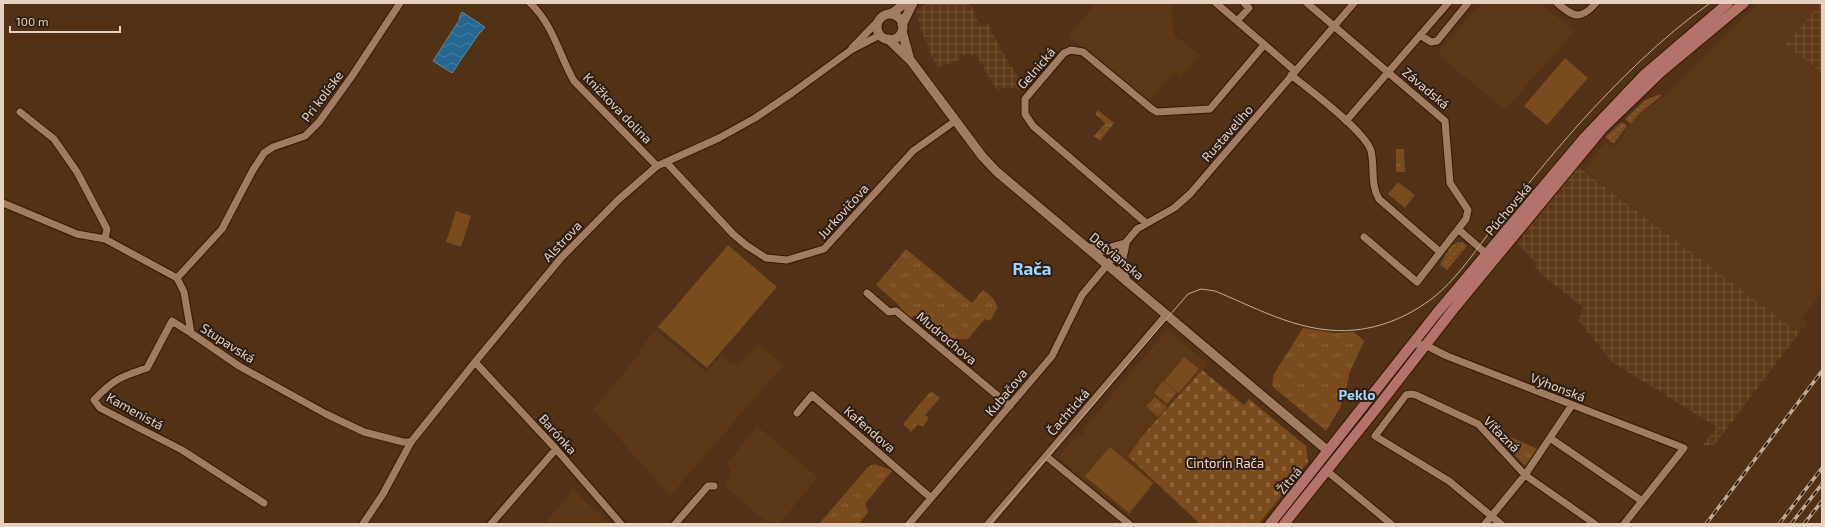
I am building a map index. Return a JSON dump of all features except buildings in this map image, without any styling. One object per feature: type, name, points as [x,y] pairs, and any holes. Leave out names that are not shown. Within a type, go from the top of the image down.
[{"type":"main road","name":"Púchovská","points":[[1328,451],[1478,264],[1484,251],[1499,240],[1584,138],[1645,74],[1728,3]]},
{"type":"main road","name":"Púchovská","points":[[1327,471],[1489,266],[1602,129],[1661,72],[1744,3]]},
{"type":"main road","points":[[1327,471],[1328,451],[1345,447]]},
{"type":"main road","name":"Žitná","points":[[1270,524],[1328,451]]},
{"type":"main road","name":"Žitná","points":[[1284,524],[1327,471]]},
{"type":"street","name":"Pri kolíske","points":[[177,278],[222,230],[259,158],[274,147],[305,136],[319,122],[352,76],[400,3]]},
{"type":"street","name":"Knižkova dolina","points":[[530,3],[546,21],[567,69],[574,81],[657,166]]},
{"type":"street","points":[[904,3],[879,20],[877,27],[884,37],[896,38],[913,3]]},
{"type":"street","points":[[1216,3],[1363,136],[1370,150],[1374,187],[1379,199],[1440,252]]},
{"type":"street","name":"Závadská","points":[[1307,3],[1446,122],[1450,183],[1467,207],[1466,219],[1440,252],[1435,261],[1417,282],[1364,237]]},
{"type":"street","name":"Rustaveliho","points":[[1107,265],[1125,244],[1136,228],[1174,208],[1190,194],[1354,3]]},
{"type":"street","points":[[1346,121],[1448,3]]},
{"type":"street","points":[[1420,35],[1431,42],[1437,41],[1468,3]]},
{"type":"street","points":[[1556,3],[1571,15],[1577,16],[1587,13],[1596,3]]},
{"type":"street","points":[[1237,21],[1249,5]]},
{"type":"street","points":[[889,14],[898,17],[902,28]]},
{"type":"street","name":"Alstrova","points":[[363,524],[383,494],[411,442],[475,362],[562,258],[618,200],[657,166],[719,138],[755,118],[792,94],[851,50],[879,20]]},
{"type":"street","name":"Detvianska","points":[[902,28],[911,61]]},
{"type":"street","name":"Alstrova","points":[[851,50],[884,37]]},
{"type":"street","name":"Detvianska","points":[[884,37],[911,61],[982,156],[996,170],[1328,451]]},
{"type":"street","name":"Gelnická","points":[[1146,222],[1033,126],[1025,114],[1024,104],[1026,98],[1064,53],[1076,50],[1083,52],[1152,110],[1157,112],[1210,109],[1264,45]]},
{"type":"street","points":[[20,112],[54,139],[77,172],[107,229],[105,239]]},
{"type":"street","name":"Jurkovičova","points":[[666,162],[733,234],[746,245],[766,258],[787,260],[824,249],[913,151],[956,121]]},
{"type":"street","points":[[3,203],[77,234],[105,239],[177,278]]},
{"type":"street","points":[[1458,230],[1491,258],[1489,266]]},
{"type":"street","points":[[1087,248],[1106,250],[1125,244],[1122,263],[1126,281]]},
{"type":"street","name":"Kubačova","points":[[909,524],[1052,356],[1080,300],[1107,265]]},
{"type":"street","name":"Stupavská","points":[[177,278],[184,292],[191,333],[239,366],[326,414],[364,432],[403,442],[411,442]]},
{"type":"street","name":"Mudrochova","points":[[867,293],[889,312],[896,311],[1010,406]]},
{"type":"street","name":"Čachtická","points":[[988,524],[1166,315]]},
{"type":"street","name":"Kamenistá","points":[[191,333],[172,322],[147,368],[110,383],[94,400],[100,408],[182,450],[264,503]]},
{"type":"street","name":"Výhonská","points":[[1413,344],[1425,346],[1447,356],[1684,448],[1642,501]]},
{"type":"street","name":"Barónka","points":[[475,362],[556,449],[621,524]]},
{"type":"street","name":"Kafendova","points":[[797,413],[812,395],[931,498]]},
{"type":"street","name":"Víťazná","points":[[1492,517],[1449,481],[1375,436],[1406,395],[1416,395],[1478,424],[1525,474],[1595,524]]},
{"type":"street","points":[[1485,524],[1525,474],[1572,404]]},
{"type":"street","points":[[1550,438],[1642,501],[1624,524]]},
{"type":"street","points":[[491,524],[556,449]]},
{"type":"street","points":[[1046,456],[1129,524]]},
{"type":"street","points":[[1327,471],[1391,524]]},
{"type":"street","points":[[675,524],[708,486],[714,486]]},
{"type":"street","points":[[1492,517],[1501,524]]},
{"type":"shaded area","points":[[928,3],[970,3],[980,26],[988,23],[998,45],[1022,84],[1019,90],[1006,87],[999,91],[995,87],[976,54],[969,56],[967,54],[959,57],[960,59],[937,68],[920,27],[916,10]]},
{"type":"shaded area","points":[[1096,3],[1171,3],[1174,35],[1200,55],[1181,77],[1174,72],[1151,99],[1147,101],[1068,36]]},
{"type":"shaded area","points":[[1482,3],[1540,3],[1575,31],[1505,110],[1442,58],[1438,51]]},
{"type":"shaded area","points":[[1761,3],[1820,3],[1786,45],[1822,73],[1822,292],[1802,318],[1807,323],[1799,333],[1584,170],[1606,141],[1614,147],[1639,114],[1665,96],[1746,15]]},
{"type":"shaded area","points":[[1820,3],[1822,3],[1822,73],[1786,45]]},
{"type":"shaded area","points":[[1578,167],[1799,333],[1715,444],[1702,446],[1717,427],[1612,362],[1579,321],[1583,307],[1548,280],[1534,266],[1536,263],[1517,243]]},
{"type":"shaded area","points":[[656,330],[706,372],[721,356],[731,365],[734,362],[739,365],[758,344],[783,365],[670,496],[593,409],[641,352],[639,350]]},
{"type":"shaded area","points":[[1167,330],[1208,364],[1145,433],[1129,456],[1156,482],[1129,516],[1058,458],[1076,436],[1082,437],[1084,434],[1083,429]]},
{"type":"shaded area","points":[[757,426],[818,477],[779,524],[769,524],[723,485],[731,476],[730,468],[726,465]]},
{"type":"shaded area","points":[[573,489],[604,519],[600,524],[545,524]]},
{"type":"green space","points":[[1565,58],[1588,78],[1547,125],[1524,106]]},
{"type":"green space","points":[[1662,95],[1639,114],[1631,124],[1625,119],[1645,100]]},
{"type":"green space","points":[[1098,110],[1114,123],[1100,141],[1094,136],[1105,123],[1095,114]]},
{"type":"green space","points":[[1622,122],[1627,126],[1614,143],[1612,143],[1605,137]]},
{"type":"green space","points":[[1396,149],[1404,149],[1405,172],[1396,172]]},
{"type":"green space","points":[[1398,182],[1415,195],[1405,208],[1388,194]]},
{"type":"green space","points":[[456,211],[471,216],[461,247],[446,242]]},
{"type":"green space","points":[[1458,242],[1463,242],[1467,246],[1447,270],[1440,264],[1451,246]]},
{"type":"green space","points":[[728,245],[777,287],[707,368],[658,327]]},
{"type":"green space","points":[[906,249],[972,303],[983,290],[993,298],[998,308],[990,321],[985,319],[968,339],[944,340],[914,315],[911,319],[902,311],[898,304],[876,285]]},
{"type":"green space","points":[[1303,328],[1334,333],[1354,332],[1364,341],[1349,374],[1340,408],[1326,431],[1272,386],[1274,374]]},
{"type":"green space","points":[[1184,357],[1199,369],[1179,393],[1164,381]]},
{"type":"green space","name":"Cintorín Rača","points":[[1202,370],[1244,405],[1249,399],[1306,446],[1308,462],[1259,524],[1200,524],[1128,456],[1145,433]]},
{"type":"green space","points":[[1163,381],[1177,392],[1167,404],[1154,393]]},
{"type":"green space","points":[[931,391],[940,398],[925,415],[929,418],[923,427],[918,424],[911,432],[903,424]]},
{"type":"green space","points":[[1155,397],[1167,407],[1158,417],[1146,406]]},
{"type":"green space","points":[[1493,429],[1537,449],[1525,466],[1492,431]]},
{"type":"green space","points":[[1110,447],[1153,483],[1129,513],[1085,476]]},
{"type":"green space","points":[[874,464],[892,471],[865,504],[868,512],[859,524],[819,524],[868,467]]},
{"type":"water","points":[[462,12],[485,27],[452,73],[433,61],[460,19],[459,18]]},
{"type":"tram line","points":[[990,524],[1188,294],[1201,289],[1215,291],[1283,320],[1318,329],[1336,331],[1355,330],[1387,323],[1407,315],[1434,297],[1468,261],[1543,166],[1593,109],[1624,76],[1657,45],[1710,3]]},
{"type":"railway","points":[[1706,524],[1822,371]]},
{"type":"railway","points":[[1779,524],[1822,468]]},
{"type":"railway","points":[[1791,524],[1822,484]]},
{"type":"railway","points":[[1804,524],[1822,501]]},
{"type":"district","name":"Rača","points":[[1032,269]]},
{"type":"district","name":"Peklo","points":[[1357,395]]}]
